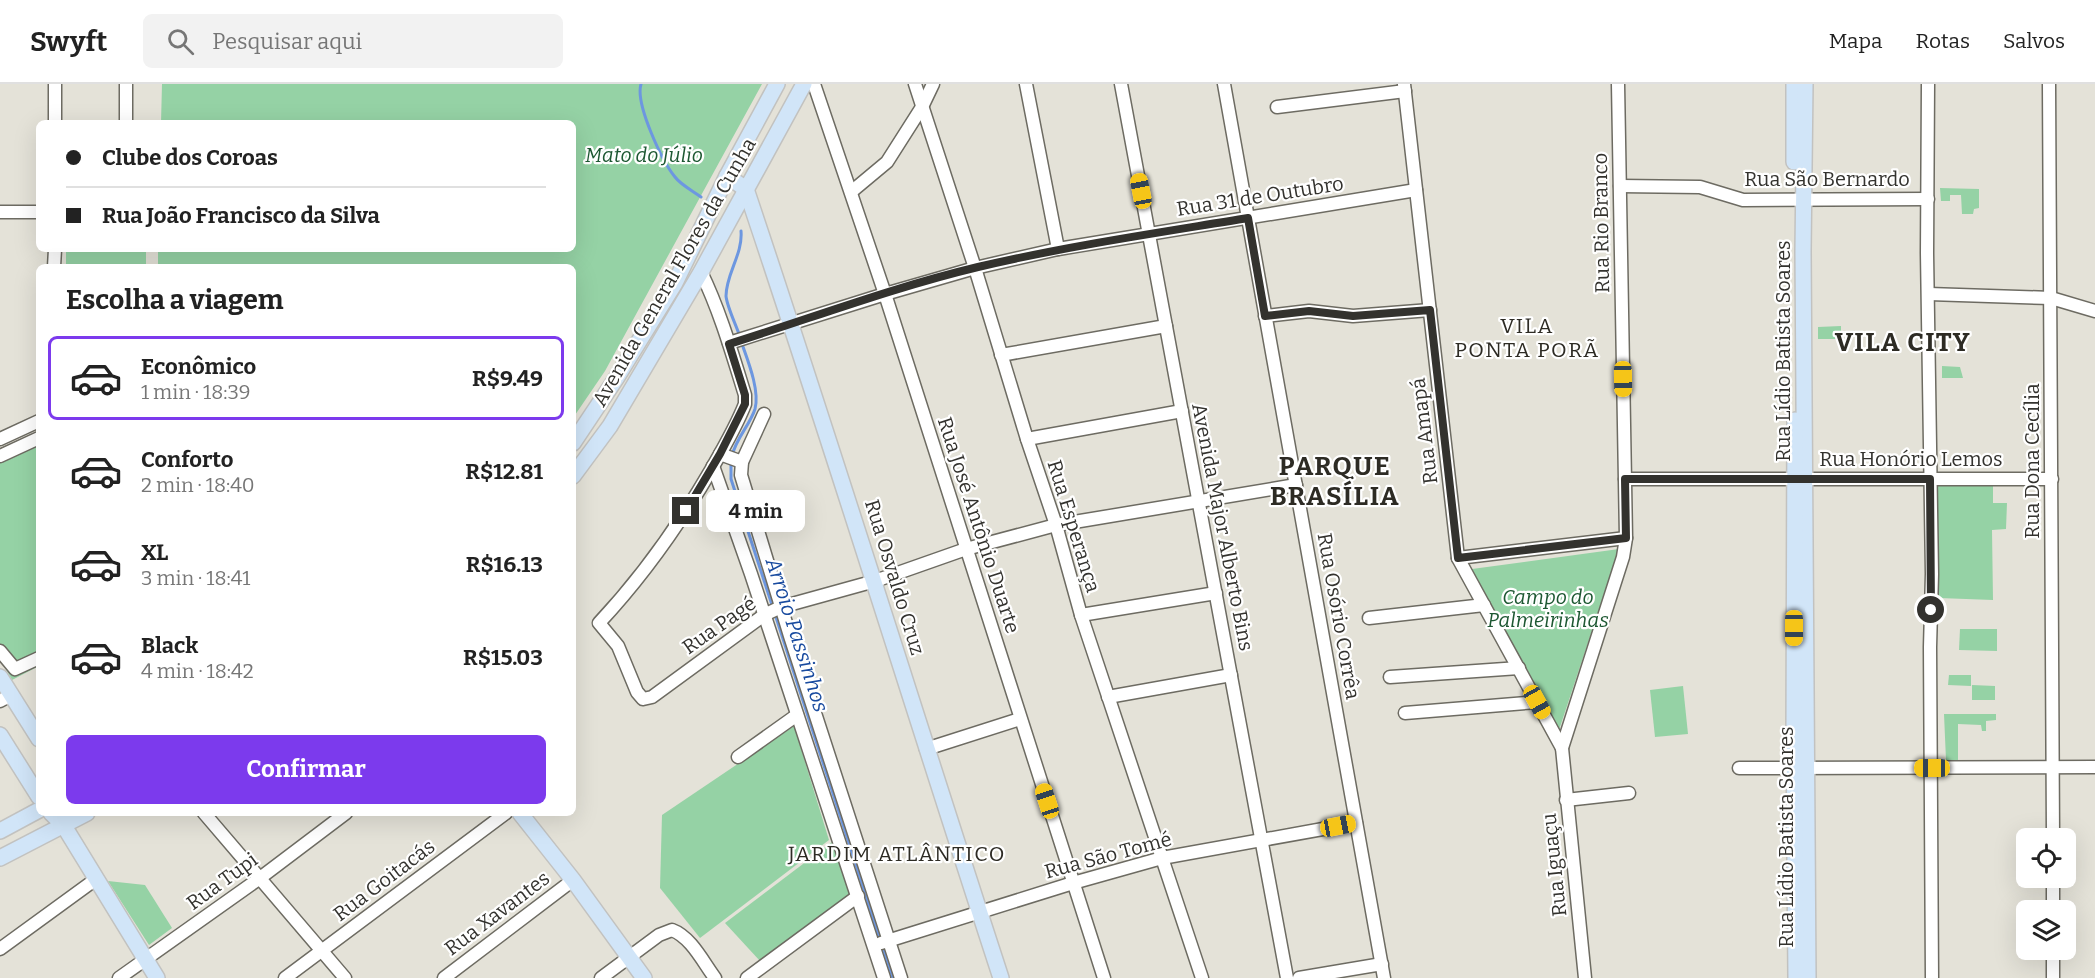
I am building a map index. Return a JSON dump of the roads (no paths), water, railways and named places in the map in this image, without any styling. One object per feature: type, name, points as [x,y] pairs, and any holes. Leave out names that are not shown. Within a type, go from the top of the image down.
[{"type":"main road","name":"Avenida General Flores da Cunha","points":[[576,438],[675,283],[727,176],[777,84]]},
{"type":"main road","name":"Avenida General Flores da Cunha","points":[[576,472],[610,426],[701,272],[804,84]]},
{"type":"main road","name":"Rua Lídio Batista Soares","points":[[1794,84],[1799,144],[1801,768],[1801,935],[1796,978]]},
{"type":"main road","name":"Rua Lídio Batista Soares","points":[[1799,144],[1805,84]]},
{"type":"main road","points":[[727,176],[746,189]]},
{"type":"main road","name":"Rua Osvaldo Cruz","points":[[746,189],[875,581],[926,749],[1001,978]]},
{"type":"main road","points":[[675,283],[701,272]]},
{"type":"main road","points":[[0,677],[6,698],[36,735]]},
{"type":"main road","points":[[0,735],[36,792]]},
{"type":"main road","points":[[0,831],[36,812]]},
{"type":"main road","points":[[54,816],[64,826],[157,978]]},
{"type":"main road","points":[[0,858],[82,816]]},
{"type":"main road","points":[[522,816],[573,880],[644,978]]},
{"type":"main road","name":"Rua Lídio Batista Soares","points":[[1801,935],[1808,978]]},
{"type":"street","points":[[55,120],[56,84]]},
{"type":"street","points":[[126,84],[126,120]]},
{"type":"street","name":"Rua José Antônio Duarte","points":[[813,84],[885,294],[1104,978]]},
{"type":"street","name":"Rua Esperança","points":[[915,84],[1056,525],[1081,615],[1202,978]]},
{"type":"street","points":[[851,192],[887,162],[933,84]]},
{"type":"street","points":[[1026,84],[1058,249]]},
{"type":"street","name":"Avenida Major Alberto Bins","points":[[1121,84],[1287,978]]},
{"type":"street","name":"Rua Osório Corrêa","points":[[1224,84],[1384,978]]},
{"type":"street","name":"Rua Rio Branco","points":[[1562,748],[1623,557],[1626,538],[1618,84]]},
{"type":"street","points":[[1928,84],[1932,574],[1930,647],[1932,978]]},
{"type":"street","name":"Rua Dona Cecília","points":[[2049,84],[2053,828]]},
{"type":"street","points":[[1277,107],[1404,88]]},
{"type":"street","name":"Rua Amapá","points":[[1404,88],[1458,558],[1562,748]]},
{"type":"street","name":"Rua São Bernardo","points":[[1620,186],[1700,187],[1743,200],[1928,199]]},
{"type":"street","name":"Rua 31 de Outubro","points":[[738,341],[975,268],[1058,249],[1416,190]]},
{"type":"street","points":[[0,212],[36,212]]},
{"type":"street","points":[[701,272],[738,341],[745,404],[731,458],[741,475],[882,942],[884,978]]},
{"type":"street","points":[[1929,294],[2050,298],[2095,311]]},
{"type":"street","points":[[1265,316],[1309,311],[1353,316],[1430,310]]},
{"type":"street","points":[[1001,356],[1166,326]]},
{"type":"street","points":[[1027,440],[1182,411]]},
{"type":"street","points":[[764,414],[731,458],[713,466],[858,896],[901,978]]},
{"type":"street","points":[[0,439],[36,422]]},
{"type":"street","points":[[0,456],[36,439]]},
{"type":"street","name":"Rua Pagé","points":[[713,466],[669,539],[599,623],[618,646],[637,692],[643,699],[652,697],[765,615],[780,608],[875,581],[966,549],[1056,525],[1296,485]]},
{"type":"street","name":"Rua Honório Lemos","points":[[1625,479],[2052,478]]},
{"type":"street","points":[[1458,558],[1626,538]]},
{"type":"street","points":[[1081,615],[1216,592]]},
{"type":"street","points":[[1369,618],[1484,605]]},
{"type":"street","points":[[0,651],[15,669],[36,659]]},
{"type":"street","points":[[1390,677],[1519,668]]},
{"type":"street","points":[[1108,697],[1231,675]]},
{"type":"street","points":[[1405,713],[1537,702]]},
{"type":"street","points":[[738,757],[798,715]]},
{"type":"street","points":[[926,749],[1020,719]]},
{"type":"street","name":"Rua Iguaçu","points":[[1562,748],[1586,978]]},
{"type":"street","points":[[1739,768],[2095,767]]},
{"type":"street","points":[[1566,800],[1629,793]]},
{"type":"street","points":[[207,816],[345,978]]},
{"type":"street","name":"Rua Tupi","points":[[119,978],[260,878],[342,816]]},
{"type":"street","name":"Rua Goitacás","points":[[285,978],[502,816]]},
{"type":"street","name":"Rua São Tomé","points":[[882,942],[1073,882],[1162,858],[1356,823]]},
{"type":"street","points":[[0,949],[96,879]]},
{"type":"street","name":"Rua Xavantes","points":[[444,978],[573,880]]},
{"type":"street","points":[[747,978],[858,896]]},
{"type":"street","points":[[602,978],[659,934],[672,930],[685,939],[715,978]]},
{"type":"street","points":[[2053,960],[2053,978]]},
{"type":"street","points":[[1299,978],[1382,964]]},
{"type":"waterway","points":[[641,84],[642,105],[663,159],[678,180],[701,197]]},
{"type":"waterway","name":"Arroio Passinhos","points":[[740,337],[726,296],[740,248],[741,231]]},
{"type":"waterway","name":"Arroio Passinhos","points":[[732,456],[753,415],[756,402],[753,376],[742,344]]},
{"type":"waterway","name":"Arroio Passinhos","points":[[731,462],[731,479],[773,608]]},
{"type":"waterway","name":"Arroio Passinhos","points":[[775,614],[880,939]]},
{"type":"waterway","name":"Arroio Passinhos","points":[[882,945],[893,978]]},
{"type":"district","name":"VILA PONTA PORÃ","points":[[1527,338]]},
{"type":"district","name":"VILA CITY","points":[[1903,342]]},
{"type":"district","name":"PARQUE BRASÍLIA","points":[[1335,481]]},
{"type":"district","name":"JARDIM ATLÂNTICO","points":[[897,854]]},
{"type":"park label","name":"Mato do Júlio","points":[[644,155]]},
{"type":"park label","name":"Campo do Palmeirinhas","points":[[1548,608]]}]
